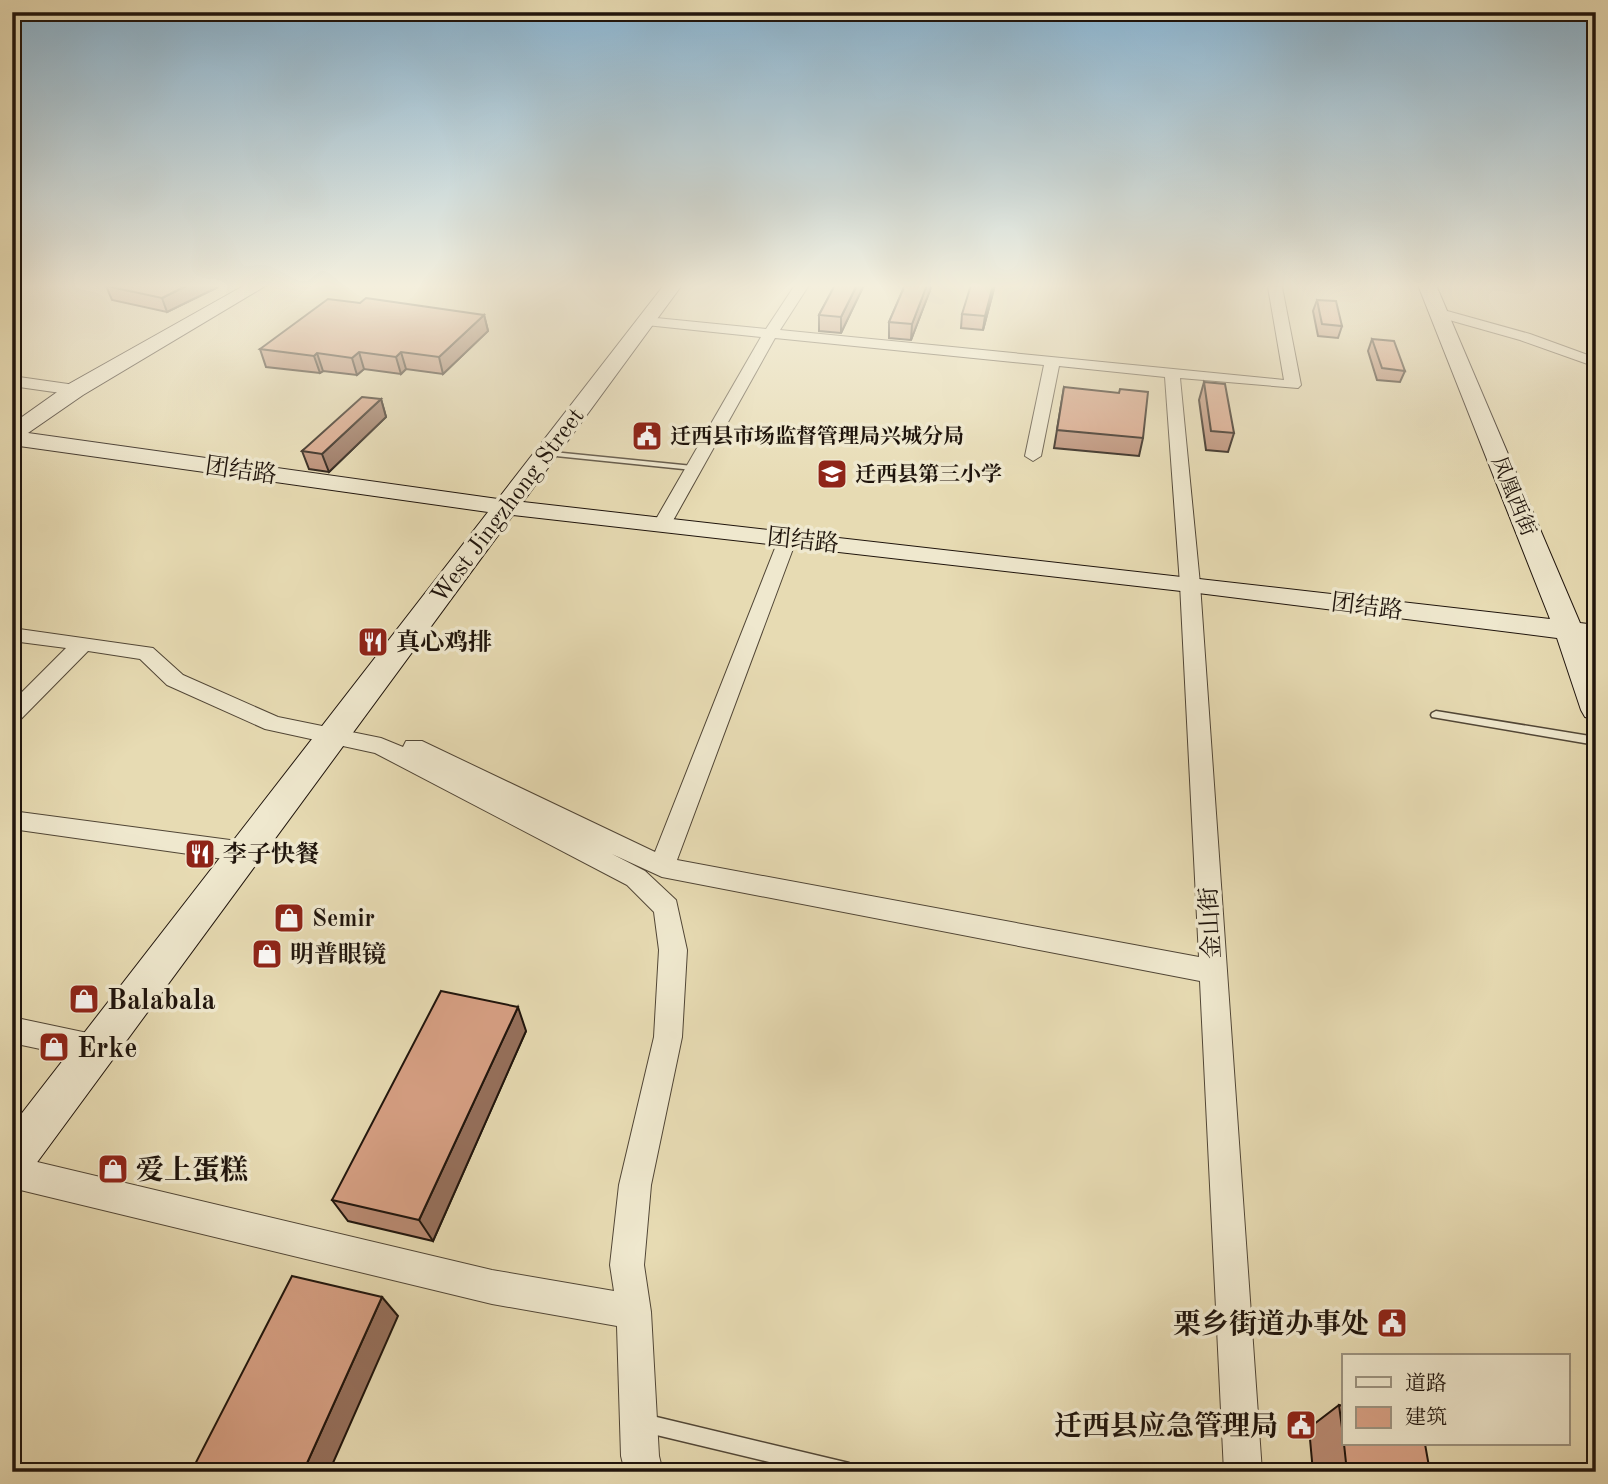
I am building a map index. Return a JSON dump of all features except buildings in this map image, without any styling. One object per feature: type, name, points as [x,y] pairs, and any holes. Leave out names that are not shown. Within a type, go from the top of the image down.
[{"type":"street","points":[[12,436],[75,390],[137,354]]},
{"type":"street","name":"West Jingzhong Street","points":[[12,1161],[621,354]]},
{"type":"street","points":[[661,526],[758,354]]},
{"type":"street","points":[[967,354],[1293,385],[1287,354]]},
{"type":"street","name":"凤凰西街","points":[[1457,354],[1569,631],[1596,710]]},
{"type":"street","points":[[1572,354],[1596,363]]},
{"type":"street","points":[[1033,456],[1052,363]]},
{"type":"street","name":"金山街","points":[[1172,375],[1190,584],[1243,1472]]},
{"type":"street","points":[[12,380],[75,390]]},
{"type":"street","name":"团结路","points":[[12,436],[505,507],[1190,584],[1596,634]]},
{"type":"street","points":[[662,867],[788,538]]},
{"type":"street","points":[[12,635],[146,653],[175,680],[273,724],[381,746],[636,878],[667,908],[673,950],[668,1037],[635,1185],[627,1265],[634,1312],[644,1472]]},
{"type":"street","points":[[12,715],[83,644]]},
{"type":"street","points":[[381,746],[405,742],[662,867],[1213,972]]},
{"type":"street","points":[[12,820],[245,852]]},
{"type":"street","points":[[12,1030],[97,1048]]},
{"type":"street","points":[[12,1172],[492,1287],[634,1312]]},
{"type":"lane","points":[[547,453],[693,468]]},
{"type":"lane","points":[[1436,715],[1596,741]]},
{"type":"lane","points":[[639,1422],[849,1472]]},
{"type":"place","name":"迁西县市场监督管理局兴城分局","points":[[647,436]]},
{"type":"place","name":"迁西县第三小学","points":[[832,474]]},
{"type":"place","name":"真心鸡排","points":[[373,642]]},
{"type":"place","name":"李子快餐","points":[[200,854]]},
{"type":"place","name":"Semir","points":[[289,918]]},
{"type":"place","name":"明普眼镜","points":[[267,954]]},
{"type":"place","name":"Balabala","points":[[84,999]]},
{"type":"place","name":"Erke","points":[[54,1047]]},
{"type":"place","name":"爱上蛋糕","points":[[113,1169]]},
{"type":"place","name":"栗乡街道办事处","points":[[1392,1323]]},
{"type":"place","name":"迁西县应急管理局","points":[[1301,1425]]}]
